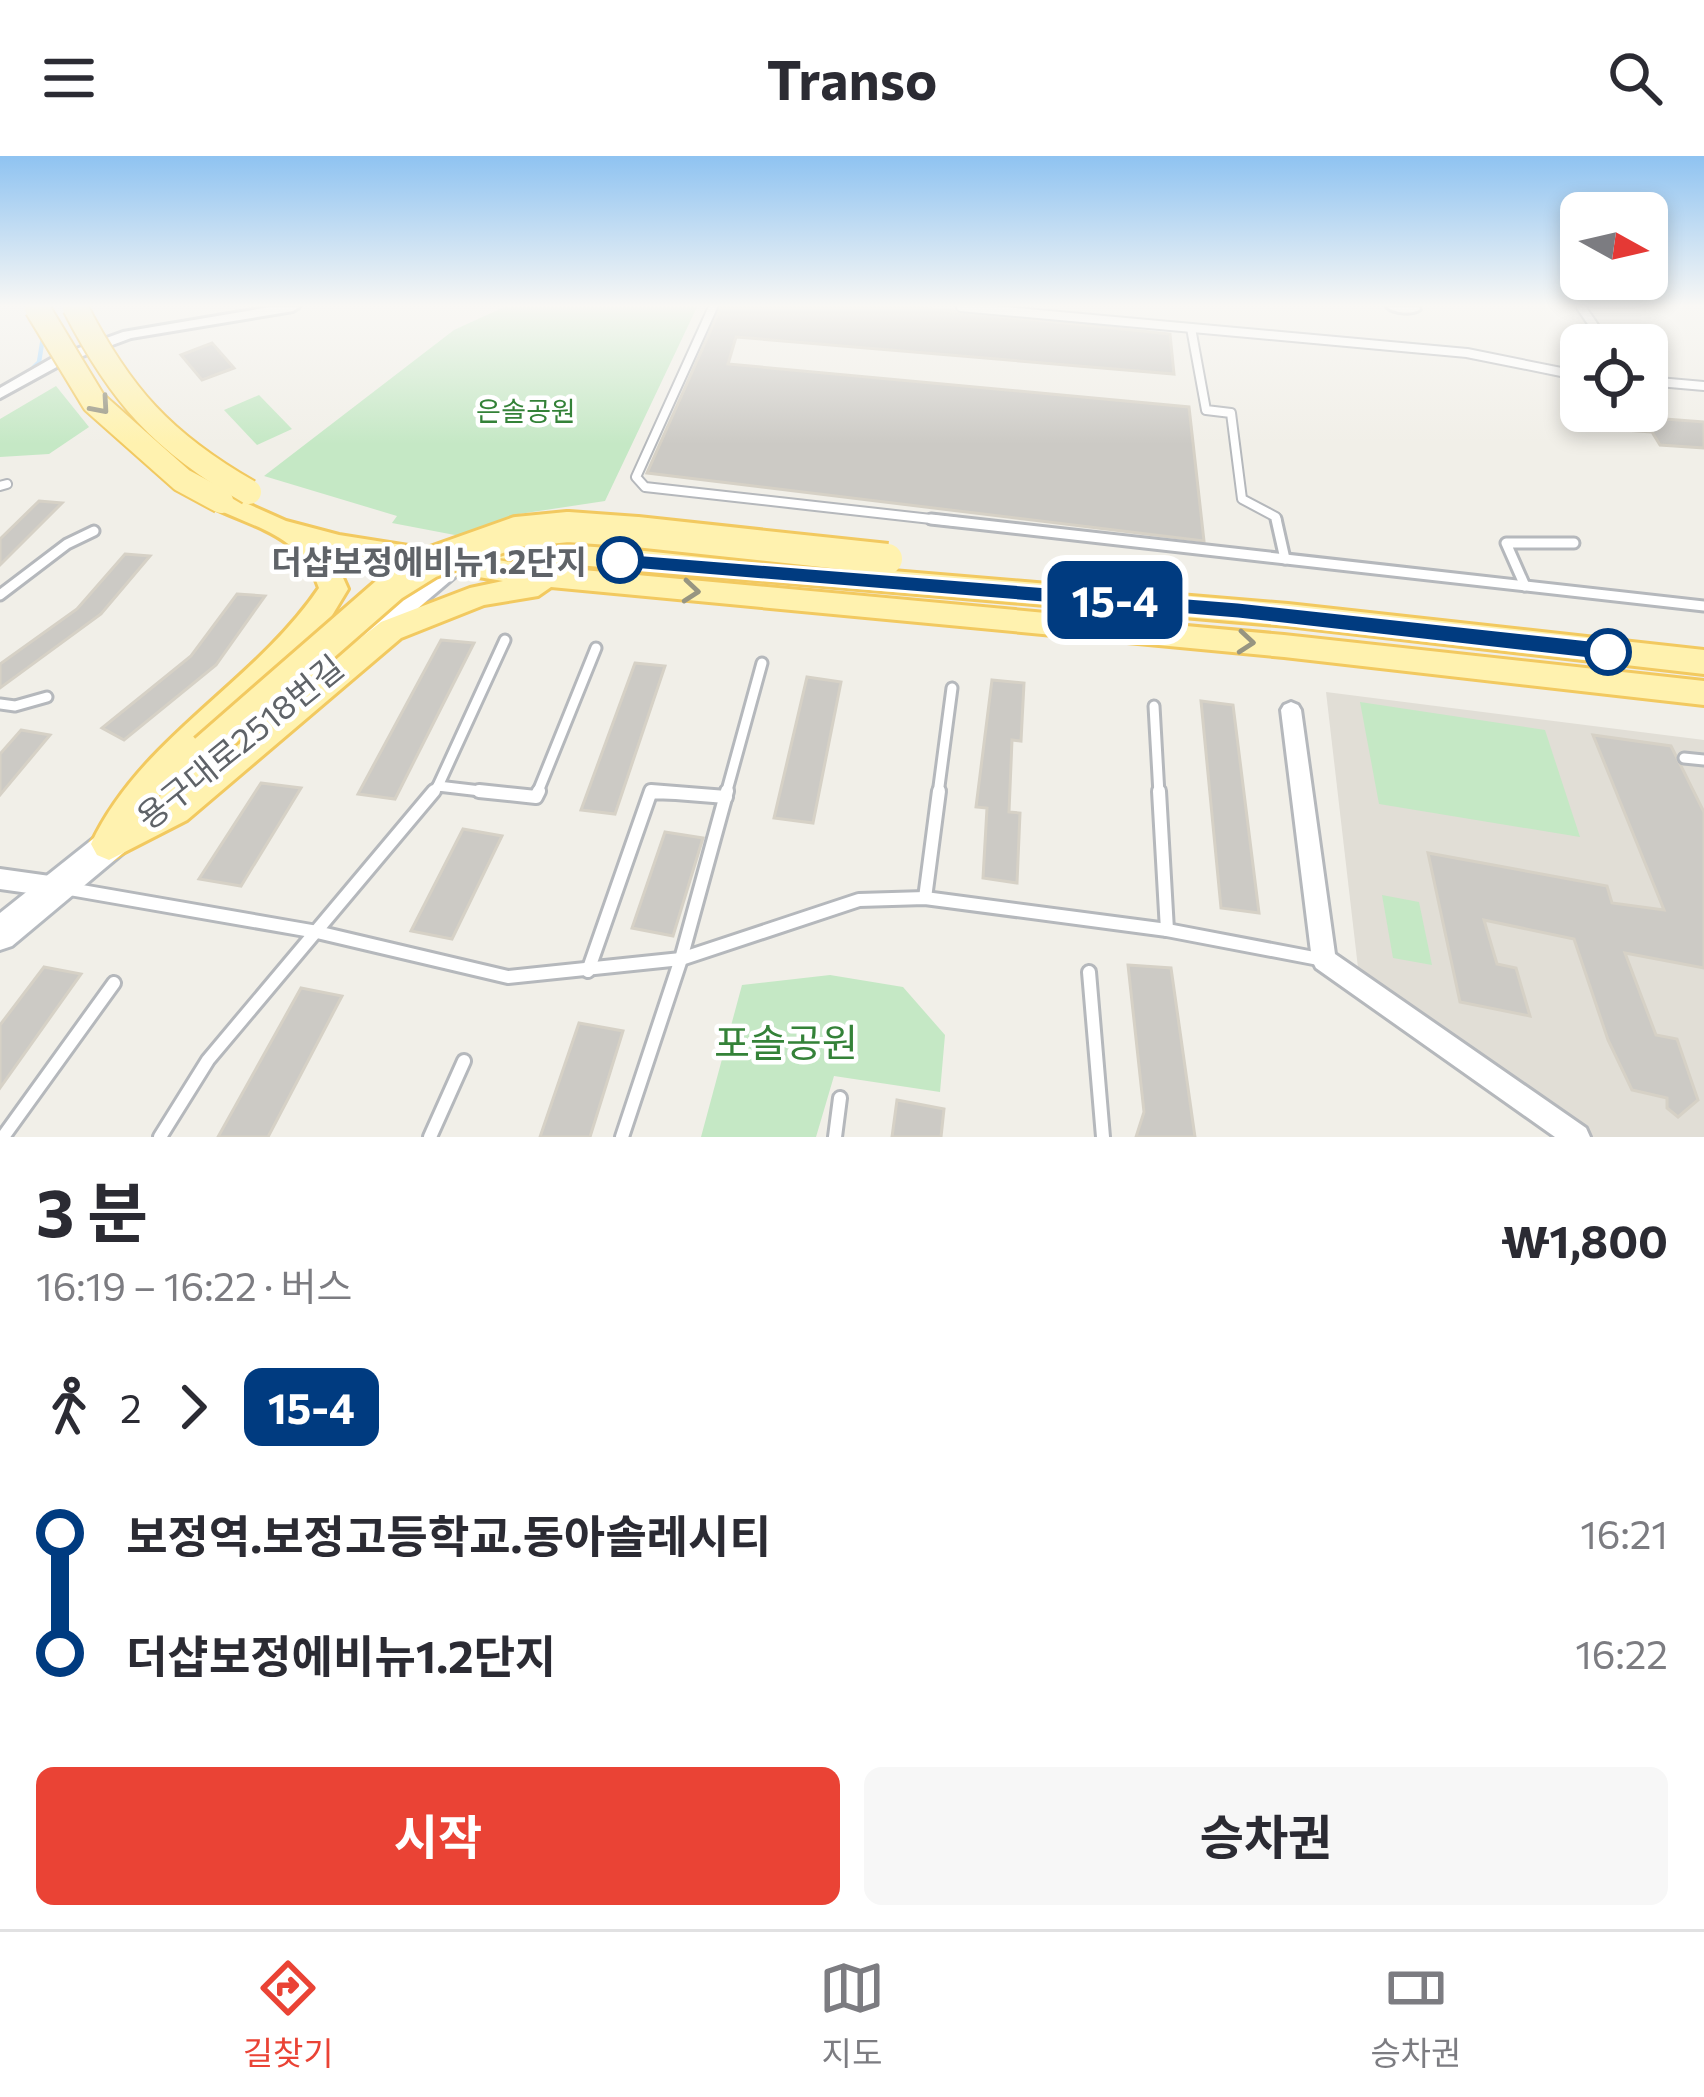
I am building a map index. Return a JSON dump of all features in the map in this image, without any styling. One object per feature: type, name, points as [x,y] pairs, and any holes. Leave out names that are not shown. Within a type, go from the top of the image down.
[{"type":"main road","points":[[64,353],[94,402],[182,480],[288,531],[370,546],[381,543],[378,534]]},
{"type":"main road","points":[[100,353],[118,386],[153,429],[194,462],[249,492],[330,524],[529,575],[1261,644],[1704,693]]},
{"type":"main road","points":[[109,844],[151,795],[393,586],[430,563],[496,537],[568,527],[887,559],[1238,610]]},
{"type":"main road","points":[[288,531],[465,555],[658,564],[1238,610],[1704,662]]},
{"type":"main road","points":[[109,844],[146,782],[269,675],[311,627],[334,590],[324,561],[288,531]]},
{"type":"main road","points":[[529,575],[532,567],[622,574],[658,564]]},
{"type":"main road","points":[[109,844],[175,809],[391,630],[480,595],[574,580]]},
{"type":"street","points":[[0,394],[81,353]]},
{"type":"street","name":"용구대로2518번길","points":[[0,934],[109,844],[180,793],[465,555]]},
{"type":"street","points":[[1292,710],[1324,961],[1577,1137]]},
{"type":"street","points":[[0,879],[57,887]]},
{"type":"lane","points":[[692,353],[636,477],[645,487],[1704,606]]},
{"type":"lane","points":[[1196,353],[1206,410],[1232,413],[1242,499],[1276,517],[1286,559]]},
{"type":"lane","points":[[1471,353],[1560,372]]},
{"type":"lane","points":[[1668,383],[1704,386]]},
{"type":"lane","points":[[0,595],[67,544],[94,531]]},
{"type":"lane","points":[[1525,586],[1506,543],[1574,543]]},
{"type":"lane","points":[[160,1137],[208,1060],[438,786],[505,640]]},
{"type":"lane","points":[[438,786],[536,797],[596,648]]},
{"type":"lane","points":[[622,1137],[681,959],[762,663]]},
{"type":"lane","points":[[925,898],[952,688]]},
{"type":"lane","points":[[0,704],[15,706],[47,697]]},
{"type":"lane","points":[[1154,706],[1167,929]]},
{"type":"lane","points":[[1684,758],[1704,760]]},
{"type":"lane","points":[[588,971],[651,790],[726,797]]},
{"type":"lane","points":[[57,887],[317,932],[508,977],[681,959],[860,900],[925,898],[1167,929],[1324,961]]},
{"type":"lane","points":[[1089,972],[1103,1137]]},
{"type":"lane","points":[[3,1137],[114,983]]},
{"type":"lane","points":[[430,1137],[464,1061]]},
{"type":"lane","points":[[835,1137],[840,1098]]},
{"type":"shaded area","points":[[1326,692],[1704,740],[1704,1137],[1577,1137],[1360,985]]},
{"type":"green space","name":"은솔공원","points":[[424,353],[675,353],[605,501],[519,514],[460,536],[392,523],[397,516],[264,476]]},
{"type":"green space","points":[[56,386],[89,427],[49,454],[0,457],[0,419]]},
{"type":"green space","points":[[259,395],[292,429],[257,445],[224,410]]},
{"type":"green space","points":[[1360,702],[1545,730],[1580,837],[1379,804]]},
{"type":"green space","points":[[1382,895],[1419,902],[1432,965],[1393,958]]},
{"type":"green space","name":"포솔공원","points":[[830,975],[903,987],[945,1035],[940,1092],[834,1076],[816,1137],[701,1137],[742,985]]},
{"type":"building","points":[[221,353],[234,368],[202,380],[181,355]]},
{"type":"building","points":[[701,353],[731,353],[728,364],[1189,407],[1204,541],[647,473]]},
{"type":"building","points":[[923,353],[1172,353],[1174,374]]},
{"type":"building","points":[[1668,419],[1704,422],[1704,448],[1660,445],[1652,432],[1668,432]]},
{"type":"building","points":[[39,501],[62,503],[0,565],[0,539]]},
{"type":"building","points":[[125,554],[150,556],[101,614],[0,688],[0,664],[77,609]]},
{"type":"building","points":[[237,594],[265,596],[216,665],[124,740],[102,728],[191,656]]},
{"type":"building","points":[[441,640],[474,643],[395,799],[358,794]]},
{"type":"building","points":[[635,663],[665,666],[615,814],[581,810]]},
{"type":"building","points":[[807,677],[841,682],[813,823],[774,818]]},
{"type":"building","points":[[992,680],[1024,683],[1021,741],[1012,740],[1009,812],[1020,813],[1017,883],[983,878],[987,808],[976,807]]},
{"type":"building","points":[[1201,701],[1233,705],[1259,913],[1221,908]]},
{"type":"building","points":[[21,730],[50,735],[0,795],[0,754]]},
{"type":"building","points":[[1593,735],[1671,746],[1704,812],[1704,968],[1625,953],[1656,1035],[1677,1039],[1698,1100],[1678,1117],[1667,1108],[1667,1098],[1632,1090],[1608,1040],[1574,939],[1484,920],[1497,964],[1516,968],[1530,1016],[1460,1002],[1428,853],[1607,886],[1612,903],[1664,910]]},
{"type":"building","points":[[261,783],[301,788],[241,886],[199,879]]},
{"type":"building","points":[[463,829],[502,836],[452,939],[411,931]]},
{"type":"building","points":[[665,832],[703,838],[673,936],[632,928]]},
{"type":"building","points":[[1128,965],[1171,968],[1195,1137],[1136,1137],[1144,1112]]},
{"type":"building","points":[[44,967],[81,974],[0,1088],[0,1025]]},
{"type":"building","points":[[301,988],[342,996],[268,1137],[218,1137]]},
{"type":"building","points":[[579,1023],[623,1031],[590,1137],[540,1137]]},
{"type":"building","points":[[897,1100],[944,1109],[941,1137],[892,1137]]},
{"type":"waterway","points":[[29,372],[40,353]]},
{"type":"bus line","name":"15-4","points":[[620,560],[1238,610],[1608,652]]},
{"type":"place","name":"더샵보정에비뉴1.2단지","points":[[620,560]]}]
